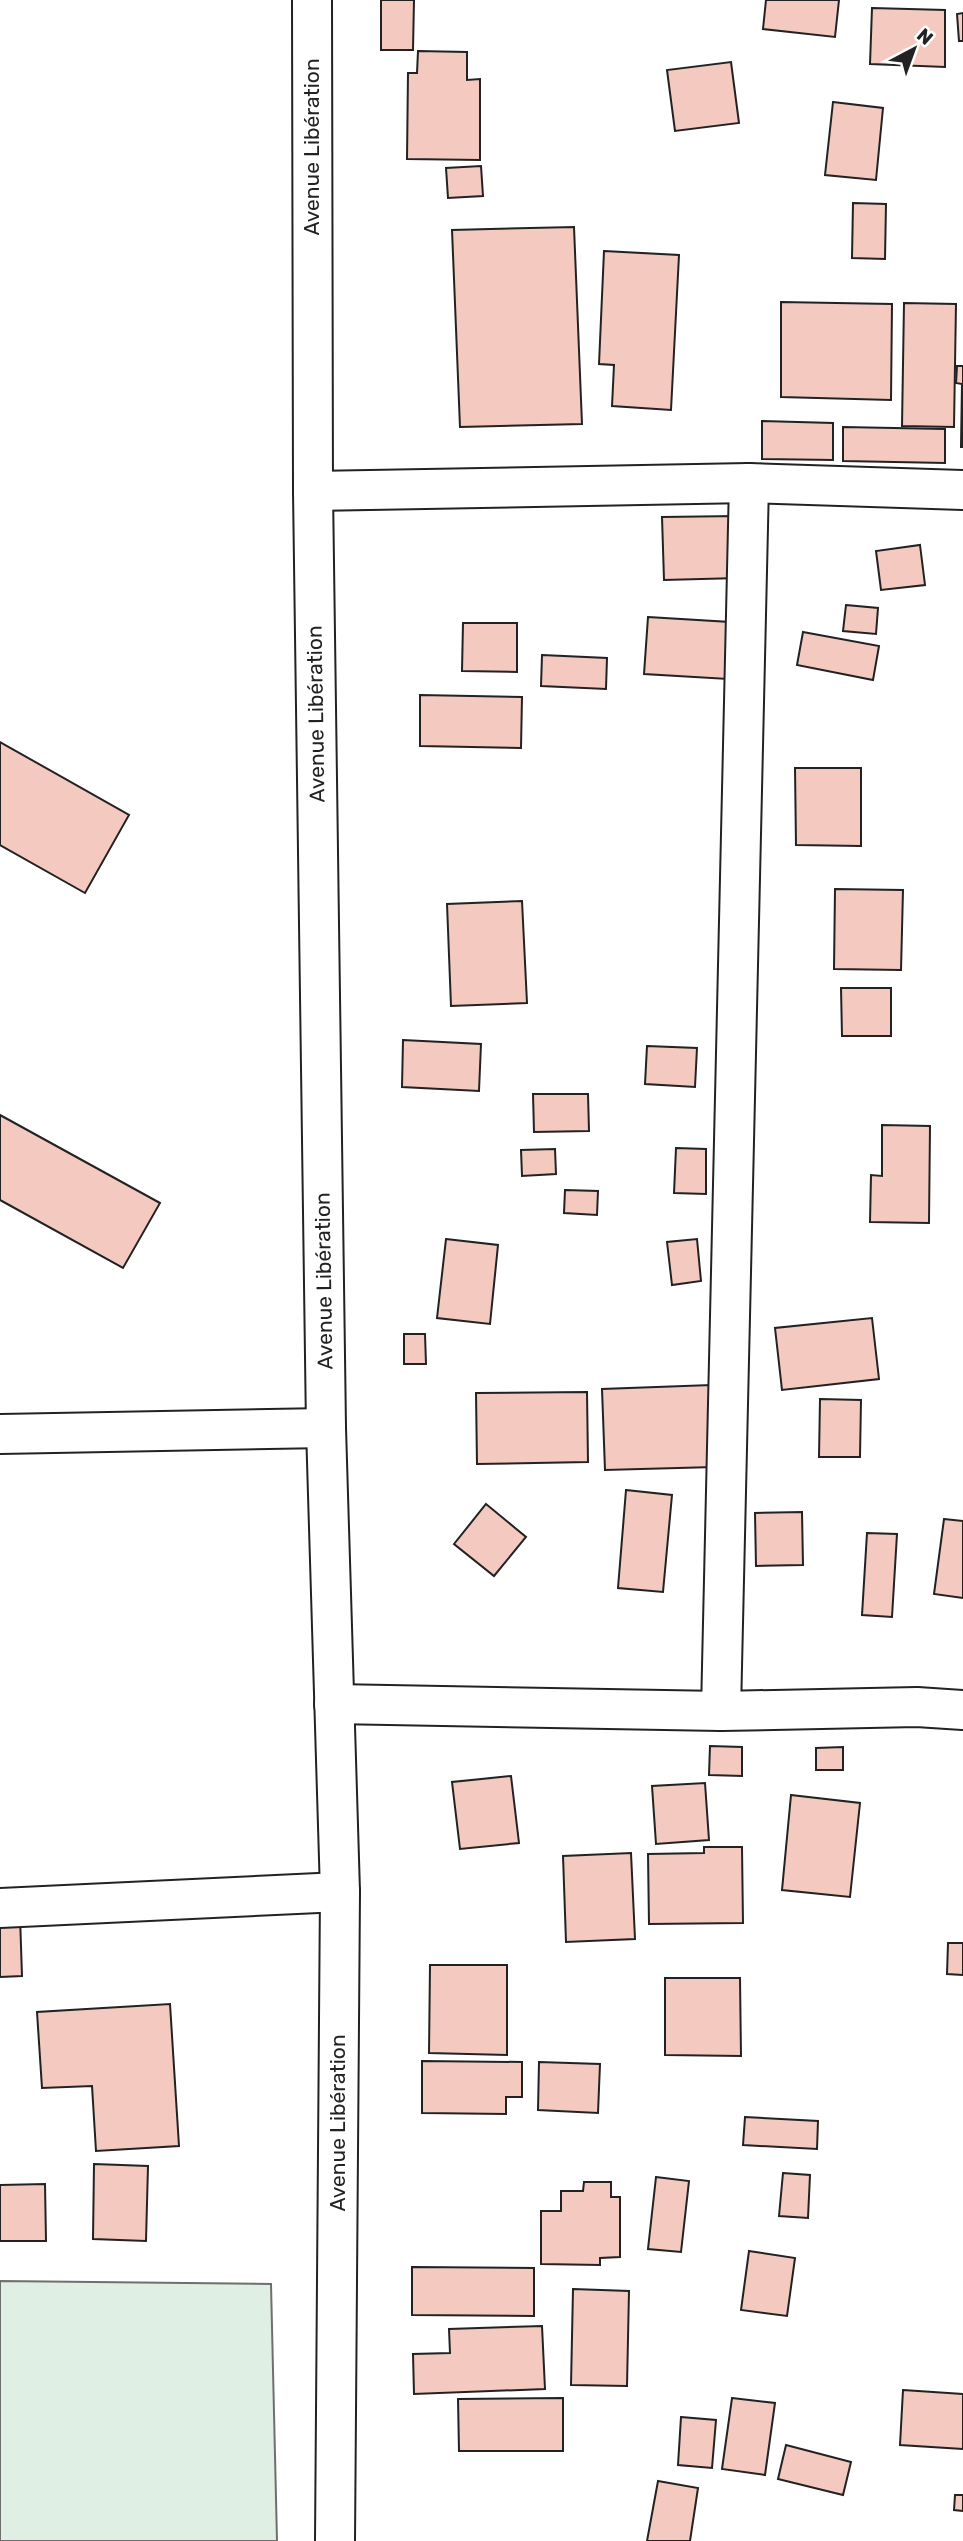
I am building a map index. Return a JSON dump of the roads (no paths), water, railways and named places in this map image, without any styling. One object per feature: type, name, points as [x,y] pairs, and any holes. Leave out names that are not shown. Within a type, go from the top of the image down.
[{"type":"street","name":"Avenue Libération","points":[[312,0],[313,491],[327,1428],[340,1892],[335,2541]]},
{"type":"street","points":[[313,491],[748,482],[963,490]]},
{"type":"street","points":[[721,1711],[748,482]]},
{"type":"street","points":[[0,1434],[327,1428]]},
{"type":"street","points":[[334,1704],[721,1711],[917,1707],[963,1710]]},
{"type":"street","points":[[0,1908],[340,1892]]}]
